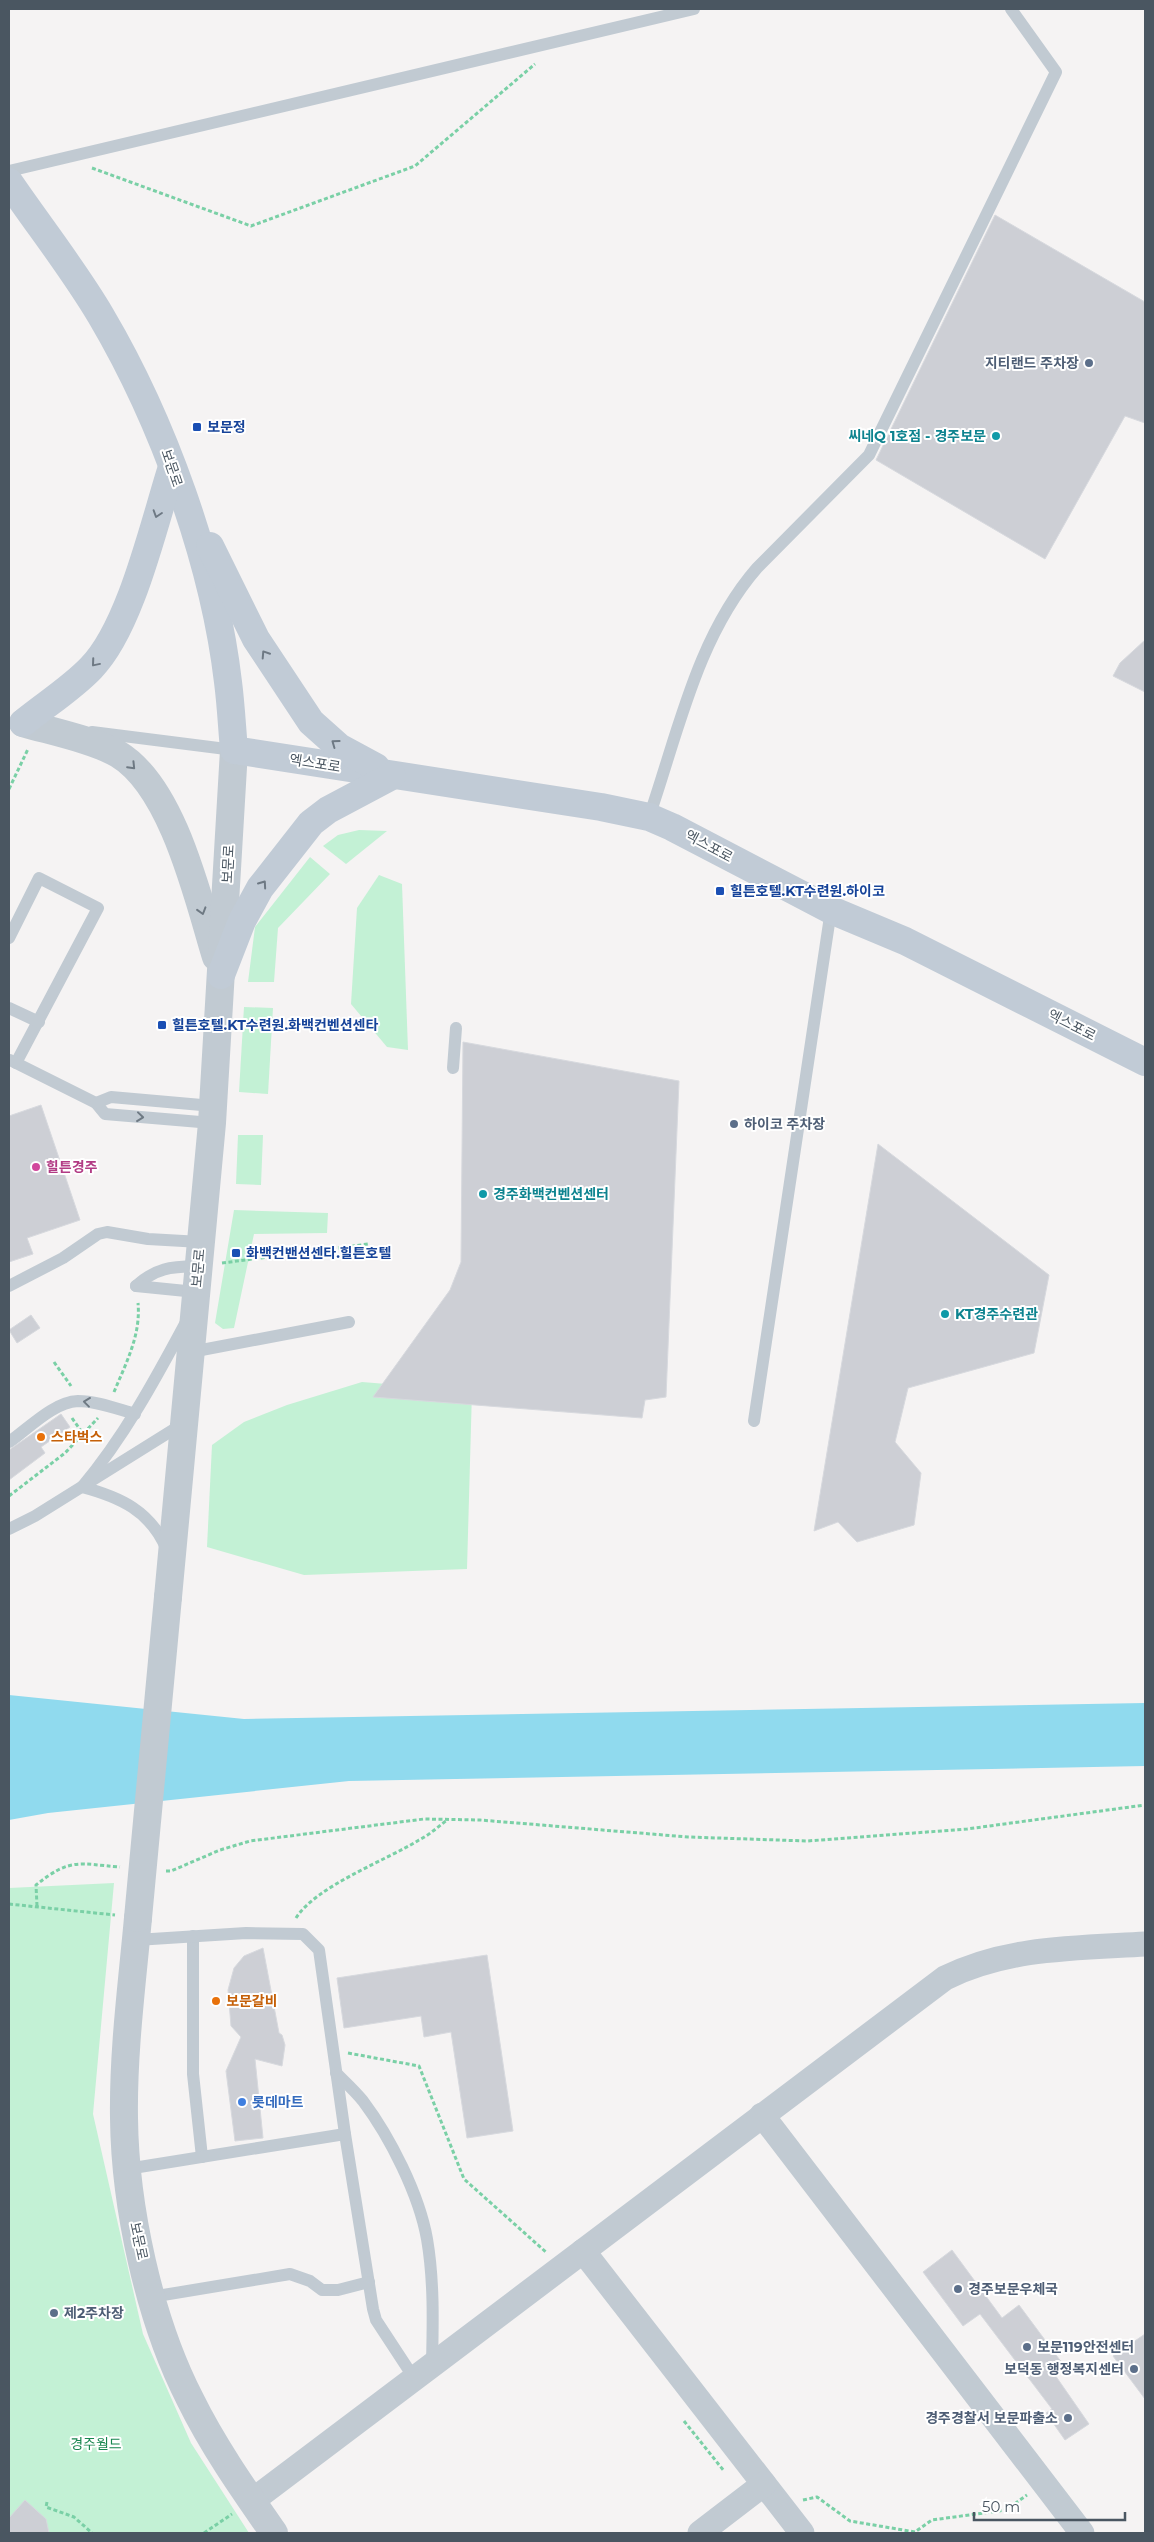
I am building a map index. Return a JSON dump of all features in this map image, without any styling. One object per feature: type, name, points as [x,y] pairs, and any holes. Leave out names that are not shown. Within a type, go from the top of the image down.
[{"type":"main road","name":"보문로","points":[[9,182],[101,316],[157,425],[200,552],[218,622],[228,682],[234,750]]},
{"type":"main road","points":[[23,723],[91,668],[117,630],[134,587],[172,468]]},
{"type":"main road","points":[[172,468],[256,639],[311,722],[339,746],[392,776]]},
{"type":"main road","name":"엑스포로","points":[[234,750],[601,807],[650,817],[831,910],[906,941],[1145,1062]]},
{"type":"main road","points":[[221,975],[242,920],[260,888],[311,823],[328,810],[392,776]]},
{"type":"street","points":[[23,723],[117,753],[148,784],[162,804],[174,828],[189,868],[221,975]]},
{"type":"street","name":"보문로","points":[[234,750],[212,1115],[125,2064],[124,2118],[128,2193],[151,2297],[169,2352],[189,2398],[207,2432],[274,2533]]},
{"type":"street","points":[[252,2501],[923,1993],[962,1970],[983,1961],[1038,1951],[1145,1944]]},
{"type":"street","points":[[762,2115],[1082,2533]]},
{"type":"street","points":[[583,2251],[802,2533]]},
{"type":"street","points":[[700,2533],[764,2484]]},
{"type":"lane","points":[[9,171],[694,9]]},
{"type":"lane","points":[[650,817],[705,652],[724,613],[757,568],[869,456],[1056,72],[1011,9]]},
{"type":"lane","points":[[23,723],[234,750]]},
{"type":"lane","points":[[9,938],[39,878],[98,908],[39,1022],[13,1061],[96,1103],[111,1097],[212,1115]]},
{"type":"lane","points":[[754,1421],[831,910]]},
{"type":"lane","points":[[9,1008],[39,1022]]},
{"type":"lane","points":[[453,1068],[456,1028]]},
{"type":"lane","points":[[9,1286],[17,1284],[63,1258],[98,1234],[107,1232],[148,1238],[198,1276],[135,1414],[106,1458],[82,1487]]},
{"type":"lane","points":[[191,1352],[349,1322]]},
{"type":"lane","points":[[9,1442],[51,1412],[70,1402],[90,1402],[135,1414]]},
{"type":"lane","points":[[9,1529],[82,1487],[184,1424]]},
{"type":"lane","points":[[82,1487],[114,1496],[138,1512],[162,1537],[171,1559]]},
{"type":"lane","points":[[137,1929],[193,1936],[303,1934],[319,1950],[344,2134],[376,2320],[423,2371]]},
{"type":"lane","points":[[193,1936],[193,2074],[202,2157]]},
{"type":"lane","points":[[336,2074],[362,2100],[380,2128],[412,2191],[427,2237],[434,2297],[423,2371]]},
{"type":"lane","points":[[127,2169],[344,2134]]},
{"type":"lane","points":[[151,2297],[290,2274],[310,2281],[322,2290],[338,2290],[368,2282]]},
{"type":"path","points":[[87,166],[251,226],[415,166],[562,41]]},
{"type":"path","points":[[9,789],[23,723]]},
{"type":"path","points":[[198,1276],[368,1244]]},
{"type":"path","points":[[54,1362],[68,1382]]},
{"type":"path","points":[[72,1418],[84,1435]]},
{"type":"path","points":[[162,1871],[171,1871],[220,1850],[250,1841],[424,1819],[688,1836],[807,1841],[967,1829],[1145,1804]]},
{"type":"path","points":[[287,1934],[298,1915],[311,1902],[343,1880],[420,1840],[448,1820]]},
{"type":"path","points":[[38,1906],[36,1884],[57,1868],[80,1862],[127,1868]]},
{"type":"path","points":[[9,1904],[38,1906],[137,1929]]},
{"type":"path","points":[[204,2533],[252,2501]]},
{"type":"path","points":[[47,2502],[46,2507],[74,2518],[92,2533]]},
{"type":"green space","points":[[359,830],[387,831],[346,864],[323,846],[338,835]]},
{"type":"green space","points":[[310,857],[330,874],[278,928],[274,982],[248,982],[255,927]]},
{"type":"green space","points":[[379,875],[402,884],[408,1050],[387,1047],[351,1004],[357,908]]},
{"type":"green space","points":[[244,1007],[273,1008],[268,1094],[239,1092]]},
{"type":"green space","points":[[238,1135],[263,1135],[261,1185],[236,1184]]},
{"type":"green space","points":[[234,1210],[328,1213],[327,1233],[254,1234],[234,1328],[223,1329],[215,1323]]},
{"type":"green space","points":[[362,1382],[472,1391],[467,1569],[304,1575],[207,1547],[212,1445],[244,1422],[287,1405]]},
{"type":"green space","name":"경주월드","points":[[114,1883],[93,2114],[143,2334],[191,2443],[249,2533],[9,2533],[9,1888]]},
{"type":"water","points":[[9,1695],[244,1719],[1145,1703],[1145,1766],[349,1781],[48,1813],[9,1820]]},
{"type":"building","points":[[995,215],[1145,302],[1145,423],[1125,416],[1045,559],[876,460]]},
{"type":"building","points":[[1145,640],[1145,692],[1113,676],[1120,663]]},
{"type":"building","points":[[463,1042],[679,1081],[666,1397],[645,1400],[642,1418],[373,1397],[450,1290],[461,1262]]},
{"type":"building","name":"힐튼경주","points":[[41,1105],[80,1220],[27,1238],[33,1254],[9,1262],[9,1116]]},
{"type":"building","name":"KT경주수련관","points":[[878,1144],[1049,1275],[1034,1353],[908,1388],[895,1442],[921,1473],[914,1525],[857,1542],[838,1522],[814,1531]]},
{"type":"building","points":[[31,1315],[40,1328],[17,1343],[9,1330]]},
{"type":"building","name":"스타벅스","points":[[61,1414],[70,1427],[41,1447],[45,1453],[9,1480],[9,1450]]},
{"type":"building","points":[[263,1948],[279,2033],[282,2035],[285,2045],[282,2066],[255,2059],[263,2138],[235,2141],[226,2071],[241,2037],[231,2026],[228,1990],[234,1968],[244,1956]]},
{"type":"building","points":[[487,1955],[513,2131],[467,2138],[451,2032],[424,2037],[421,2016],[344,2028],[337,1978]]},
{"type":"building","points":[[952,2250],[1002,2318],[1019,2305],[1065,2367],[1055,2375],[1089,2424],[1065,2440],[1046,2413],[1052,2409],[980,2314],[963,2326],[923,2272]]},
{"type":"building","name":"보덕동 행정복지센터","points":[[1145,2334],[1145,2399],[1113,2356]]},
{"type":"building","points":[[25,2500],[46,2519],[49,2533],[9,2533],[9,2518]]},
{"type":"place","name":"지티랜드 주차장","points":[[1089,363]]},
{"type":"place","name":"보문정","points":[[197,427]]},
{"type":"place","name":"씨네Q 1호점 - 경주보문","points":[[996,436]]},
{"type":"place","name":"힐튼호텔.KT수련원.하이코","points":[[720,891]]},
{"type":"place","name":"힐튼호텔.KT수련원.화백컨벤션센타","points":[[162,1025]]},
{"type":"place","name":"하이코 주차장","points":[[734,1124]]},
{"type":"place","name":"힐튼경주","points":[[36,1167]]},
{"type":"place","name":"경주화백컨벤션센터","points":[[483,1194]]},
{"type":"place","name":"화백컨밴션센타.힐튼호텔","points":[[236,1253]]},
{"type":"place","name":"KT경주수련관","points":[[945,1314]]},
{"type":"place","name":"스타벅스","points":[[41,1437]]},
{"type":"place","name":"보문갈비","points":[[216,2001]]},
{"type":"place","name":"롯데마트","points":[[242,2102]]},
{"type":"place","name":"경주보문우체국","points":[[958,2289]]},
{"type":"place","name":"제2주차장","points":[[54,2313]]},
{"type":"place","name":"보문119안전센터","points":[[1027,2347]]},
{"type":"place","name":"보덕동 행정복지센터","points":[[1134,2369]]},
{"type":"place","name":"경주경찰서 보문파출소","points":[[1068,2418]]}]
